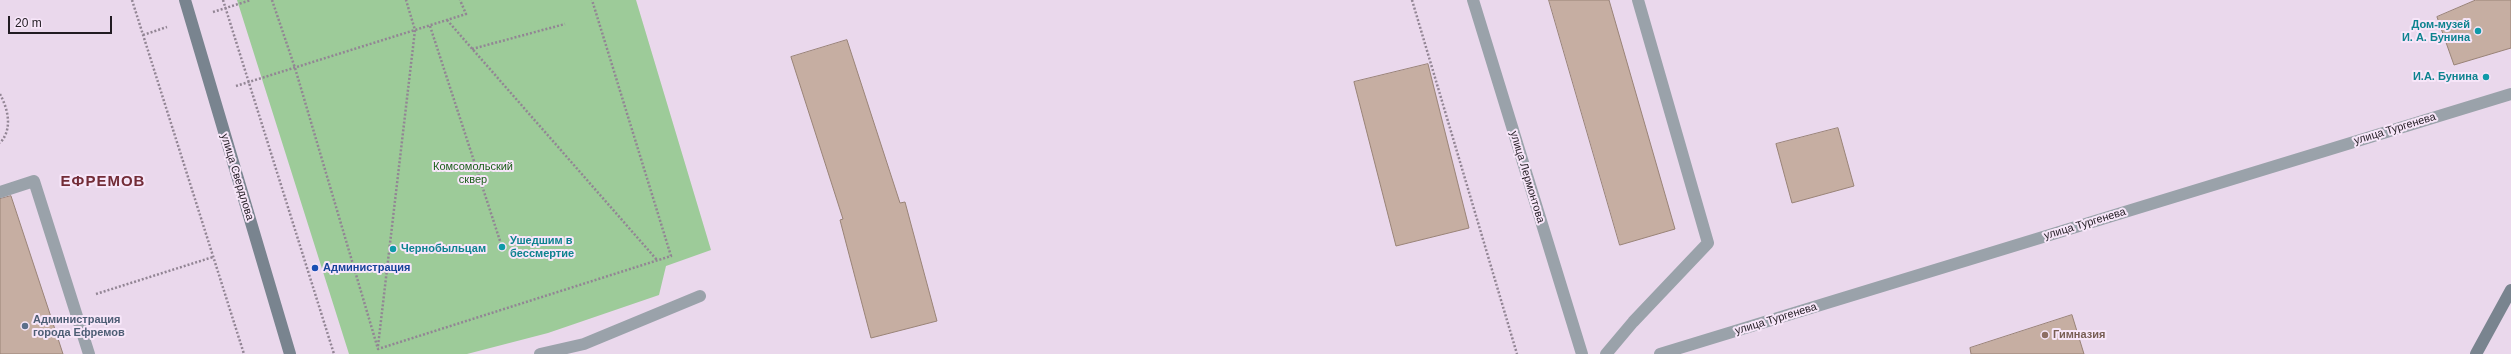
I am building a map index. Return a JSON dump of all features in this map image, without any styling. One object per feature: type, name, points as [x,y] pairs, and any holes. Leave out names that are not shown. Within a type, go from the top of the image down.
[{"type":"main road","name":"улица Свердлова","points":[[185,0],[290,354]]},
{"type":"main road","points":[[2476,354],[2511,290]]},
{"type":"street","name":"улица Лермонтова","points":[[1473,0],[1582,354]]},
{"type":"street","points":[[1606,354],[1633,322],[1708,243],[1638,0]]},
{"type":"street","name":"улица Тургенева","points":[[1660,354],[2511,94]]},
{"type":"street","points":[[0,192],[34,181],[89,354]]},
{"type":"street","points":[[540,354],[584,344],[700,296]]},
{"type":"path","points":[[132,0],[244,354]]},
{"type":"path","points":[[223,0],[334,354]]},
{"type":"path","points":[[191,19],[251,0]]},
{"type":"path","points":[[272,0],[295,68],[378,349]]},
{"type":"path","points":[[378,349],[415,30],[406,0]]},
{"type":"path","points":[[213,94],[466,14],[460,0]]},
{"type":"path","points":[[378,349],[671,256],[592,0]]},
{"type":"path","points":[[1412,0],[1517,354]]},
{"type":"path","points":[[447,20],[657,260]]},
{"type":"path","points":[[472,49],[565,24]]},
{"type":"path","points":[[430,26],[502,247]]},
{"type":"path","points":[[0,94],[7,106],[8,124],[0,143]]},
{"type":"path","points":[[72,302],[213,257]]},
{"type":"green space","name":"Комсомольский сквер","points":[[237,0],[636,0],[711,250],[666,266],[659,295],[548,333],[467,354],[349,354]]},
{"type":"building","points":[[1549,0],[1609,0],[1675,229],[1620,245]]},
{"type":"building","points":[[2476,0],[2511,0],[2511,48],[2454,65],[2437,17]]},
{"type":"building","points":[[847,40],[900,203],[905,202],[937,321],[871,338],[840,220],[843,219],[791,57]]},
{"type":"building","points":[[1428,64],[1469,228],[1396,246],[1354,82]]},
{"type":"building","points":[[1838,128],[1854,186],[1792,203],[1776,144]]},
{"type":"building","name":"Администрация города Ефремов","points":[[11,196],[63,354],[0,354],[0,199]]},
{"type":"building","name":"Гимназия","points":[[2072,315],[2084,354],[1971,354],[1970,348]]},
{"type":"place","name":"Дом-музей И. А. Бунина","points":[[2478,31]]},
{"type":"place","name":"И.А. Бунина","points":[[2486,77]]},
{"type":"place","name":"Ушедшим в бессмертие","points":[[502,247]]},
{"type":"place","name":"Чернобыльцам","points":[[393,249]]},
{"type":"place","name":"Администрация","points":[[315,268]]},
{"type":"place","name":"Администрация города Ефремов","points":[[25,326]]},
{"type":"place","name":"Гимназия","points":[[2045,335]]},
{"type":"district","name":"ЕФРЕМОВ","points":[[103,182]]}]
